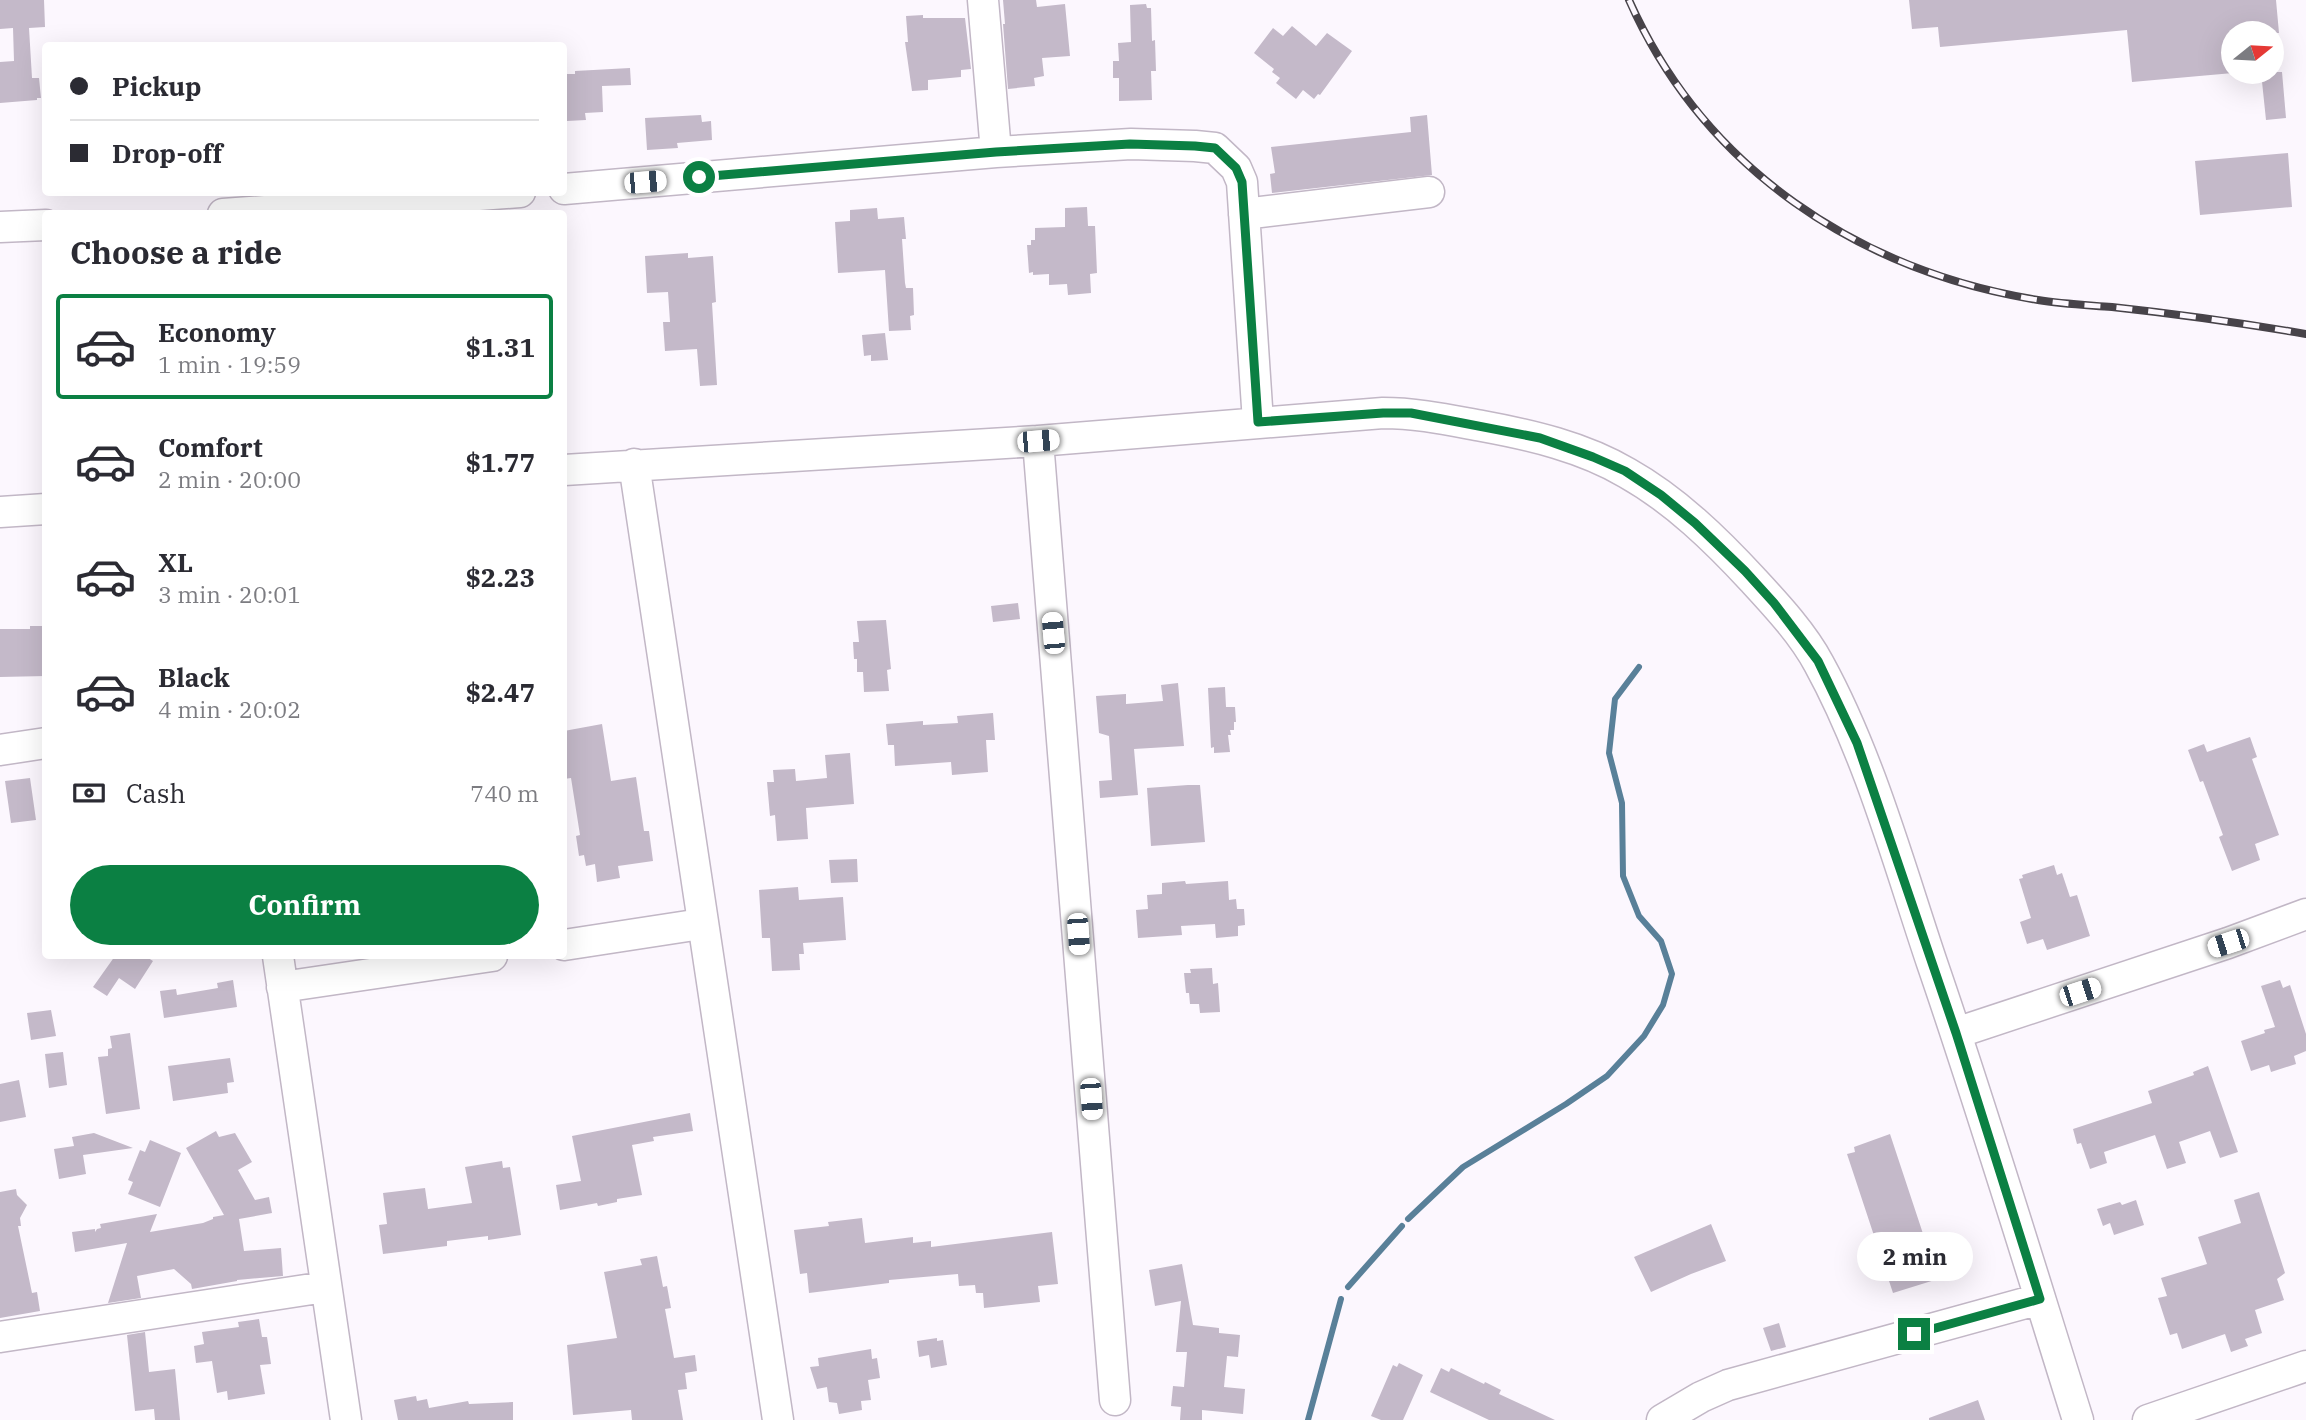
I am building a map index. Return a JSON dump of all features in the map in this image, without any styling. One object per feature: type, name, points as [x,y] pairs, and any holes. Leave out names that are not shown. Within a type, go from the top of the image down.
[{"type":"street","points":[[983,0],[996,152]]},
{"type":"street","points":[[567,189],[996,152],[1130,144],[1215,148],[1236,168],[1242,182],[1258,422]]},
{"type":"street","points":[[1244,214],[1429,192]]},
{"type":"street","points":[[277,210],[466,196]]},
{"type":"street","points":[[0,228],[42,225]]},
{"type":"street","points":[[567,470],[1038,441],[1258,422],[1411,413],[1540,438],[1625,471],[1661,495],[1695,523],[1745,571],[1774,603],[1818,661],[1857,743],[1956,1033],[2077,1420]]},
{"type":"street","points":[[1038,441],[1115,1400]]},
{"type":"street","points":[[634,464],[701,924],[778,1420]]},
{"type":"street","points":[[0,512],[42,509]]},
{"type":"street","points":[[0,750],[42,744]]},
{"type":"street","points":[[1956,1033],[2228,943],[2306,914]]},
{"type":"street","points":[[567,945],[701,924]]},
{"type":"street","points":[[278,959],[345,1420]]},
{"type":"street","points":[[282,987],[472,959]]},
{"type":"street","points":[[0,1337],[325,1287]]},
{"type":"street","points":[[1662,1420],[1728,1385],[2040,1299]]},
{"type":"street","points":[[2148,1420],[2306,1366]]},
{"type":"building","points":[[0,0],[44,0],[45,27],[29,28],[32,78],[39,78],[41,98],[37,100],[0,103],[0,62],[14,61],[13,28],[0,29]]},
{"type":"building","points":[[1003,0],[1036,0],[1037,7],[1065,4],[1070,56],[1042,58],[1044,76],[1034,78],[1035,86],[1008,89]]},
{"type":"building","points":[[1909,0],[2276,0],[2278,21],[2221,21],[2221,74],[2132,82],[2127,30],[1940,47],[1938,27],[1912,29]]},
{"type":"building","points":[[1146,4],[1147,8],[1151,8],[1152,41],[1155,40],[1156,71],[1151,71],[1152,100],[1119,101],[1119,78],[1113,78],[1113,61],[1119,61],[1118,43],[1131,42],[1130,5]]},
{"type":"building","points":[[923,15],[923,18],[965,18],[971,69],[961,70],[961,77],[928,80],[928,90],[912,91],[905,42],[908,42],[906,16]]},
{"type":"building","points":[[1292,26],[1316,46],[1327,33],[1352,51],[1320,95],[1314,99],[1303,90],[1296,99],[1276,83],[1280,78],[1272,72],[1274,69],[1254,53],[1273,28],[1283,36]]},
{"type":"building","points":[[630,68],[631,85],[602,86],[603,112],[585,113],[586,120],[567,121],[567,74],[575,74],[575,71]]},
{"type":"building","points":[[2262,84],[2283,84],[2286,118],[2266,120]]},
{"type":"building","points":[[701,115],[702,122],[711,121],[712,140],[677,143],[678,148],[647,150],[645,118]]},
{"type":"building","points":[[1427,115],[1432,175],[1272,193],[1270,174],[1275,173],[1271,147],[1411,132],[1410,117]]},
{"type":"building","points":[[2288,153],[2292,207],[2200,215],[2195,161]]},
{"type":"building","points":[[1087,207],[1088,226],[1095,226],[1097,273],[1090,274],[1091,293],[1068,295],[1067,284],[1049,285],[1049,274],[1029,273],[1027,245],[1031,245],[1031,240],[1035,240],[1035,228],[1065,227],[1065,208]]},
{"type":"building","points":[[877,208],[878,219],[904,217],[906,239],[902,239],[905,283],[906,288],[913,288],[914,315],[910,316],[911,330],[889,331],[885,270],[838,273],[835,222],[850,221],[850,210]]},
{"type":"building","points":[[688,253],[688,258],[713,256],[716,302],[712,303],[717,385],[700,386],[697,349],[665,351],[663,322],[670,322],[668,292],[647,293],[645,256]]},
{"type":"building","points":[[885,333],[888,360],[871,361],[871,355],[864,356],[862,335]]},
{"type":"building","points":[[1018,603],[1020,619],[993,622],[991,606]]},
{"type":"building","points":[[886,620],[891,669],[887,670],[889,691],[864,692],[863,672],[857,672],[857,659],[854,659],[853,642],[859,642],[857,621]]},
{"type":"building","points":[[30,626],[42,626],[42,676],[0,677],[0,629],[30,629]]},
{"type":"building","points":[[1178,683],[1184,746],[1134,749],[1138,795],[1100,798],[1099,781],[1112,780],[1109,736],[1099,733],[1096,696],[1126,694],[1126,704],[1163,701],[1161,685]]},
{"type":"building","points":[[1225,687],[1226,707],[1235,707],[1236,722],[1234,730],[1230,730],[1231,735],[1228,735],[1230,752],[1214,753],[1214,747],[1211,748],[1208,688]]},
{"type":"building","points":[[993,713],[995,740],[986,740],[988,772],[952,775],[951,762],[895,766],[894,745],[888,745],[886,724],[923,721],[923,725],[958,723],[957,716]]},
{"type":"building","points":[[602,724],[611,781],[636,777],[644,831],[649,831],[653,861],[618,866],[620,878],[597,882],[595,864],[586,866],[584,855],[579,856],[576,836],[580,835],[571,778],[567,779],[567,730]]},
{"type":"building","points":[[2250,737],[2257,757],[2252,759],[2279,835],[2255,844],[2260,860],[2232,871],[2219,837],[2223,835],[2188,750],[2204,744],[2207,752]]},
{"type":"building","points":[[850,753],[854,804],[806,808],[808,839],[777,841],[775,815],[770,816],[767,782],[774,782],[773,770],[795,769],[796,781],[827,778],[825,755]]},
{"type":"building","points":[[30,778],[36,820],[11,823],[5,781]]},
{"type":"building","points":[[1200,785],[1205,842],[1151,846],[1147,788]]},
{"type":"building","points":[[857,859],[858,882],[831,883],[829,860]]},
{"type":"building","points":[[2054,865],[2057,875],[2062,873],[2070,897],[2077,895],[2090,936],[2047,950],[2043,939],[2027,944],[2020,922],[2031,918],[2019,879],[2023,878],[2022,875]]},
{"type":"building","points":[[1185,881],[1186,884],[1228,881],[1229,900],[1236,899],[1237,909],[1244,909],[1245,925],[1238,926],[1238,936],[1216,938],[1215,924],[1181,926],[1182,935],[1138,938],[1136,910],[1148,909],[1147,895],[1162,894],[1162,883]]},
{"type":"building","points":[[798,887],[799,900],[843,897],[846,940],[803,943],[804,954],[799,954],[800,970],[772,971],[770,938],[762,938],[759,890]]},
{"type":"building","points":[[113,959],[153,961],[135,989],[119,978],[107,996],[93,987]]},
{"type":"building","points":[[1212,968],[1213,984],[1218,983],[1220,1012],[1200,1013],[1199,1004],[1190,1004],[1184,973],[1191,973],[1190,969]]},
{"type":"building","points":[[233,980],[237,1007],[164,1018],[160,991],[176,989],[177,995],[218,988],[217,983]]},
{"type":"building","points":[[2280,980],[2283,988],[2290,985],[2306,1034],[2306,1051],[2294,1056],[2296,1064],[2271,1072],[2269,1065],[2251,1071],[2241,1041],[2275,1027],[2261,986]]},
{"type":"building","points":[[51,1010],[56,1036],[31,1040],[27,1013]]},
{"type":"building","points":[[130,1033],[140,1109],[106,1114],[98,1057],[108,1056],[108,1049],[112,1048],[110,1036]]},
{"type":"building","points":[[63,1052],[67,1085],[49,1088],[45,1054]]},
{"type":"building","points":[[230,1058],[234,1082],[227,1083],[228,1093],[173,1101],[168,1066]]},
{"type":"building","points":[[2208,1066],[2238,1152],[2220,1158],[2210,1131],[2179,1142],[2186,1163],[2167,1169],[2155,1135],[2104,1152],[2107,1163],[2090,1169],[2081,1143],[2077,1144],[2073,1129],[2152,1103],[2148,1091],[2194,1075],[2193,1072]]},
{"type":"building","points":[[19,1080],[26,1117],[0,1122],[0,1084]]},
{"type":"building","points":[[690,1113],[693,1131],[653,1137],[654,1141],[632,1145],[642,1195],[617,1199],[617,1202],[598,1206],[597,1203],[560,1210],[556,1185],[581,1181],[572,1136]]},
{"type":"building","points":[[216,1131],[219,1137],[235,1133],[252,1162],[238,1170],[255,1200],[269,1197],[272,1213],[239,1219],[244,1251],[281,1248],[283,1276],[237,1280],[192,1289],[191,1284],[174,1269],[137,1276],[141,1298],[108,1303],[127,1243],[75,1252],[72,1232],[95,1229],[95,1232],[101,1228],[100,1224],[157,1214],[150,1232],[203,1223],[224,1215],[186,1148]]},
{"type":"building","points":[[94,1133],[133,1148],[83,1155],[86,1174],[59,1179],[54,1149],[74,1146],[72,1137]]},
{"type":"building","points":[[1890,1134],[1938,1279],[1893,1293],[1847,1154],[1855,1152],[1854,1147]]},
{"type":"building","points":[[150,1140],[181,1153],[160,1207],[128,1194],[133,1182],[128,1180],[140,1150],[145,1152]]},
{"type":"building","points":[[502,1161],[503,1168],[510,1167],[521,1235],[488,1240],[488,1236],[447,1241],[447,1246],[383,1254],[379,1225],[387,1224],[383,1193],[425,1188],[428,1209],[472,1203],[465,1167]]},
{"type":"building","points":[[16,1189],[17,1195],[27,1205],[20,1218],[21,1226],[18,1226],[32,1293],[37,1292],[40,1311],[0,1318],[0,1192]]},
{"type":"building","points":[[2259,1192],[2285,1273],[2277,1279],[2284,1300],[2255,1310],[2262,1333],[2245,1339],[2248,1346],[2231,1352],[2225,1334],[2182,1349],[2177,1333],[2170,1335],[2158,1298],[2167,1296],[2161,1278],[2207,1264],[2198,1237],[2241,1223],[2234,1200]]},
{"type":"building","points":[[2136,1200],[2144,1225],[2114,1235],[2110,1223],[2103,1226],[2097,1209]]},
{"type":"building","points":[[862,1218],[865,1243],[913,1237],[913,1243],[931,1241],[931,1247],[1052,1232],[1058,1284],[1038,1286],[1040,1302],[984,1308],[983,1293],[976,1293],[975,1285],[959,1286],[958,1274],[889,1280],[889,1283],[809,1293],[807,1273],[800,1274],[794,1230],[829,1226],[828,1222]]},
{"type":"building","points":[[1711,1224],[1726,1261],[1651,1292],[1634,1257]]},
{"type":"building","points":[[657,1256],[663,1287],[667,1286],[671,1308],[665,1309],[674,1358],[695,1355],[697,1371],[685,1373],[687,1389],[678,1390],[683,1420],[632,1420],[631,1410],[573,1415],[567,1345],[617,1338],[604,1272],[642,1265],[640,1259]]},
{"type":"building","points":[[1182,1264],[1193,1325],[1219,1328],[1219,1333],[1240,1335],[1238,1357],[1227,1356],[1224,1387],[1245,1389],[1243,1414],[1202,1410],[1202,1420],[1180,1420],[1181,1407],[1171,1406],[1173,1386],[1184,1387],[1187,1352],[1176,1352],[1181,1301],[1155,1306],[1149,1270]]},
{"type":"building","points":[[259,1319],[262,1337],[267,1337],[271,1364],[260,1365],[265,1394],[228,1400],[227,1391],[217,1393],[212,1361],[196,1363],[194,1346],[204,1344],[202,1332],[239,1327],[238,1322]]},
{"type":"building","points":[[1779,1323],[1786,1347],[1771,1351],[1763,1328]]},
{"type":"building","points":[[145,1332],[149,1372],[175,1369],[180,1420],[155,1420],[154,1409],[135,1411],[127,1335]]},
{"type":"building","points":[[937,1338],[937,1341],[943,1340],[947,1365],[931,1368],[929,1355],[919,1357],[917,1341]]},
{"type":"building","points":[[871,1349],[872,1359],[877,1358],[880,1378],[868,1380],[871,1400],[861,1401],[862,1410],[839,1414],[837,1403],[829,1402],[827,1387],[817,1389],[810,1367],[819,1366],[818,1358]]},
{"type":"building","points":[[1399,1363],[1423,1375],[1403,1420],[1381,1420],[1371,1416],[1393,1365],[1397,1367]]},
{"type":"building","points":[[1441,1368],[1449,1372],[1451,1368],[1484,1384],[1485,1382],[1501,1390],[1499,1394],[1555,1420],[1489,1420],[1430,1392]]},
{"type":"building","points":[[416,1396],[417,1401],[427,1399],[429,1408],[468,1401],[469,1404],[513,1402],[513,1420],[398,1420],[394,1400]]},
{"type":"building","points":[[1978,1400],[1985,1420],[1929,1420],[1929,1418]]},
{"type":"waterway","points":[[1408,1219],[1463,1167],[1607,1076],[1644,1036],[1663,1005],[1672,974],[1661,941],[1639,916],[1623,876],[1622,803],[1609,753],[1615,699],[1639,667]]},
{"type":"waterway","points":[[1348,1287],[1402,1226]]},
{"type":"waterway","points":[[1308,1420],[1341,1299]]},
{"type":"railway","points":[[1629,0],[1661,60],[1699,114],[1744,162],[1795,202],[1850,237],[1909,265],[1972,286],[2038,300],[2234,322],[2306,334]]},
{"type":"route","points":[[699,177],[996,152],[1130,144],[1215,148],[1236,168],[1242,182],[1258,422],[1411,413],[1540,438],[1625,471],[1661,495],[1695,523],[1745,571],[1799,635],[1818,661],[1857,743],[1956,1033],[2040,1299],[1914,1334]]}]
